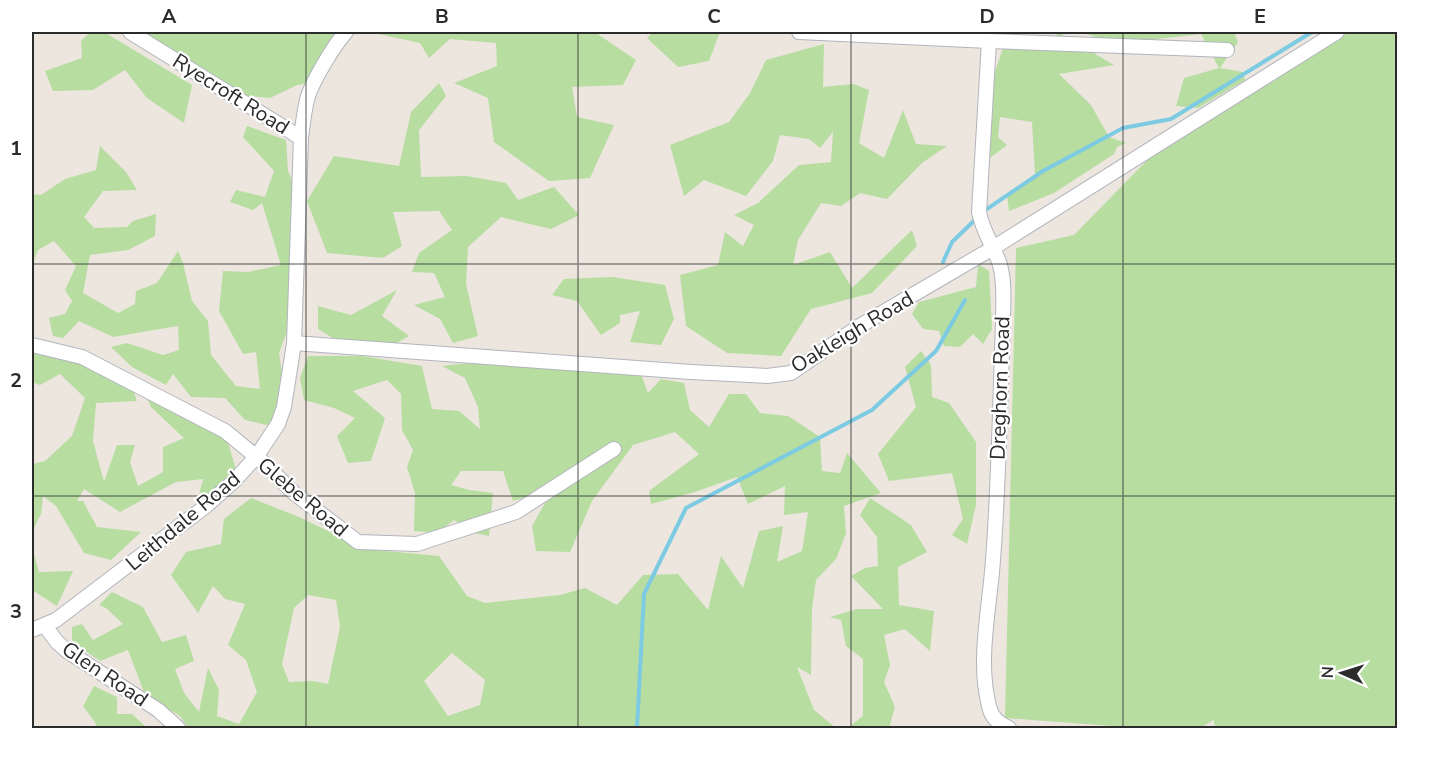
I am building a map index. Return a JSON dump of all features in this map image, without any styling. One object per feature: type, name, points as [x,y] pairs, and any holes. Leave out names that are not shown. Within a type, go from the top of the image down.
[{"type":"street","name":"Ryecroft Road","points":[[130,32],[301,138]]},
{"type":"street","name":"Leithdale Road","points":[[38,628],[56,620],[206,506],[234,481],[270,438],[284,407],[294,343],[301,138],[308,97],[313,83],[346,32]]},
{"type":"street","points":[[800,32],[1227,50]]},
{"type":"street","name":"Oakleigh Road","points":[[294,343],[691,372],[767,376],[791,373],[858,327],[993,248],[1337,32]]},
{"type":"street","name":"Dreghorn Road","points":[[989,41],[979,212],[982,229],[993,248],[1000,267],[1004,288],[994,549],[985,644],[987,695],[991,724],[1010,729]]},
{"type":"street","name":"Glebe Road","points":[[32,345],[82,357],[225,431],[294,493],[358,542],[417,544],[516,512],[614,449]]},
{"type":"street","name":"Glen Road","points":[[38,628],[67,651],[158,710],[178,729]]},
{"type":"green space","points":[[90,32],[104,32],[192,85],[184,123],[147,98],[125,70],[93,90],[53,91],[45,71],[82,58],[81,41]]},
{"type":"green space","points":[[145,32],[339,32],[318,59],[309,83],[297,85],[270,98],[216,93],[203,75]]},
{"type":"green space","points":[[369,32],[596,32],[636,60],[623,85],[572,87],[577,117],[614,125],[590,178],[549,181],[494,142],[488,98],[454,83],[497,66],[496,43],[450,39],[429,58],[420,43]]},
{"type":"green space","points":[[653,32],[720,32],[709,61],[678,67],[647,38]]},
{"type":"green space","points":[[1058,32],[1114,65],[1059,74],[1091,105],[1109,137],[1126,143],[1117,147],[1114,154],[1054,193],[1009,211],[1007,195],[1035,174],[1032,122],[1000,117],[998,137],[1007,145],[987,160],[986,99],[1003,48],[1050,49]]},
{"type":"green space","points":[[1081,32],[1234,32],[1238,42],[1220,68],[1243,72],[1245,80],[1198,108],[1176,106],[1184,78],[1219,68],[1201,34],[1157,39],[1131,49]]},
{"type":"green space","points":[[1349,32],[1397,32],[1397,728],[1215,728],[1214,720],[1200,728],[1139,728],[1005,718],[1016,248],[1074,235],[1154,153]]},
{"type":"green space","points":[[824,44],[823,87],[853,84],[869,90],[859,143],[884,158],[903,110],[916,144],[947,146],[922,163],[887,199],[860,193],[841,206],[821,203],[798,240],[793,265],[830,252],[852,288],[912,230],[917,246],[872,293],[811,309],[781,356],[727,353],[686,326],[680,275],[718,265],[725,232],[743,246],[754,225],[734,215],[758,203],[799,165],[831,162],[833,132],[820,148],[809,139],[780,135],[773,161],[746,196],[704,180],[684,196],[670,145],[729,122],[750,93],[766,60]]},
{"type":"green space","points":[[439,83],[446,96],[419,130],[421,177],[467,176],[506,183],[518,200],[554,187],[579,215],[551,229],[501,217],[468,247],[466,284],[478,336],[453,343],[440,319],[414,305],[445,297],[434,273],[412,272],[419,253],[452,230],[439,211],[393,212],[402,246],[383,258],[327,253],[307,201],[334,156],[399,166],[411,112]]},
{"type":"green space","points":[[247,126],[286,140],[288,171],[294,184],[290,323],[279,353],[284,387],[271,426],[245,420],[225,398],[191,397],[173,374],[166,385],[132,367],[111,347],[127,343],[163,355],[179,350],[178,326],[113,337],[79,321],[63,338],[53,336],[49,318],[65,314],[72,301],[65,290],[76,266],[54,241],[38,250],[32,265],[32,194],[41,195],[65,179],[96,170],[100,146],[126,172],[137,190],[103,191],[84,217],[94,228],[127,227],[133,221],[156,214],[155,236],[128,250],[90,255],[83,293],[118,313],[135,304],[136,291],[157,283],[178,251],[192,301],[208,321],[211,355],[236,386],[260,389],[256,352],[243,354],[219,311],[223,271],[248,272],[281,265],[262,203],[253,210],[230,202],[236,190],[265,197],[274,171],[243,137]]},
{"type":"green space","points":[[978,264],[989,271],[992,329],[983,344],[973,334],[960,347],[944,346],[939,331],[923,329],[912,314],[919,302],[976,287]]},
{"type":"green space","points":[[612,277],[665,285],[674,319],[661,345],[630,342],[640,311],[620,315],[620,323],[601,335],[577,301],[552,295],[564,279]]},
{"type":"green space","points":[[397,290],[382,316],[409,336],[382,351],[341,343],[318,329],[318,306],[351,315]]},
{"type":"green space","points":[[39,346],[80,356],[107,375],[126,371],[137,401],[96,403],[93,441],[104,482],[117,445],[135,445],[130,462],[138,486],[163,472],[163,447],[184,438],[151,407],[142,388],[226,435],[236,470],[195,511],[203,479],[176,482],[120,512],[84,489],[77,501],[83,501],[97,527],[141,532],[111,560],[84,553],[56,506],[43,496],[41,514],[32,532],[32,464],[45,461],[72,436],[85,398],[60,374],[40,385],[32,382],[32,352]]},
{"type":"green space","points":[[921,351],[931,365],[932,397],[949,403],[976,442],[976,505],[967,544],[952,535],[963,519],[952,473],[889,481],[878,454],[916,407],[905,367]]},
{"type":"green space","points":[[308,356],[362,356],[422,366],[432,409],[459,411],[480,429],[478,407],[465,378],[442,366],[517,362],[641,374],[648,393],[661,379],[684,383],[690,410],[709,427],[729,394],[746,394],[760,413],[788,416],[820,437],[822,471],[840,473],[847,453],[881,493],[844,506],[846,533],[836,559],[816,580],[812,609],[811,675],[797,667],[814,710],[836,728],[188,728],[180,716],[145,695],[128,650],[100,661],[72,642],[72,627],[82,624],[93,640],[123,624],[106,608],[99,605],[112,592],[143,607],[162,642],[186,635],[194,661],[175,669],[184,693],[199,712],[208,668],[219,690],[217,716],[239,724],[257,692],[246,660],[228,645],[245,604],[225,599],[213,586],[198,613],[171,575],[186,552],[221,544],[224,519],[251,498],[299,517],[365,549],[439,556],[467,596],[485,603],[560,595],[585,588],[617,605],[643,575],[678,574],[708,610],[721,556],[743,588],[759,531],[783,526],[777,562],[802,551],[808,512],[784,515],[785,486],[748,504],[737,477],[651,504],[649,491],[699,454],[675,432],[633,445],[592,501],[570,552],[536,551],[532,526],[553,489],[513,501],[503,471],[461,471],[451,485],[493,493],[489,536],[474,533],[454,520],[437,533],[414,531],[415,493],[407,467],[413,450],[402,430],[401,394],[387,380],[353,391],[385,418],[371,461],[348,463],[337,436],[355,418],[334,408],[304,400],[300,378]],"holes":[[[308,595],[336,600],[340,627],[328,684],[313,681],[289,682],[282,664],[294,608]],[[452,653],[485,680],[480,705],[448,716],[424,681]]]},
{"type":"green space","points":[[870,498],[911,525],[927,552],[898,567],[899,605],[934,611],[930,651],[905,629],[884,635],[890,665],[884,682],[895,707],[889,728],[848,728],[863,716],[863,659],[846,646],[841,620],[830,617],[857,609],[883,609],[851,576],[865,568],[878,566],[877,537],[860,515]]},
{"type":"green space","points":[[32,547],[39,572],[73,571],[57,606],[32,590]]},
{"type":"green space","points":[[94,686],[117,697],[117,714],[132,714],[147,728],[89,728],[97,725],[83,706]]},
{"type":"waterway","points":[[984,211],[1043,171],[1123,128],[1171,119],[1312,32]]},
{"type":"waterway","points":[[943,262],[952,242],[977,218]]},
{"type":"waterway","points":[[637,728],[644,594],[686,508],[872,410],[936,351],[965,300]]}]
